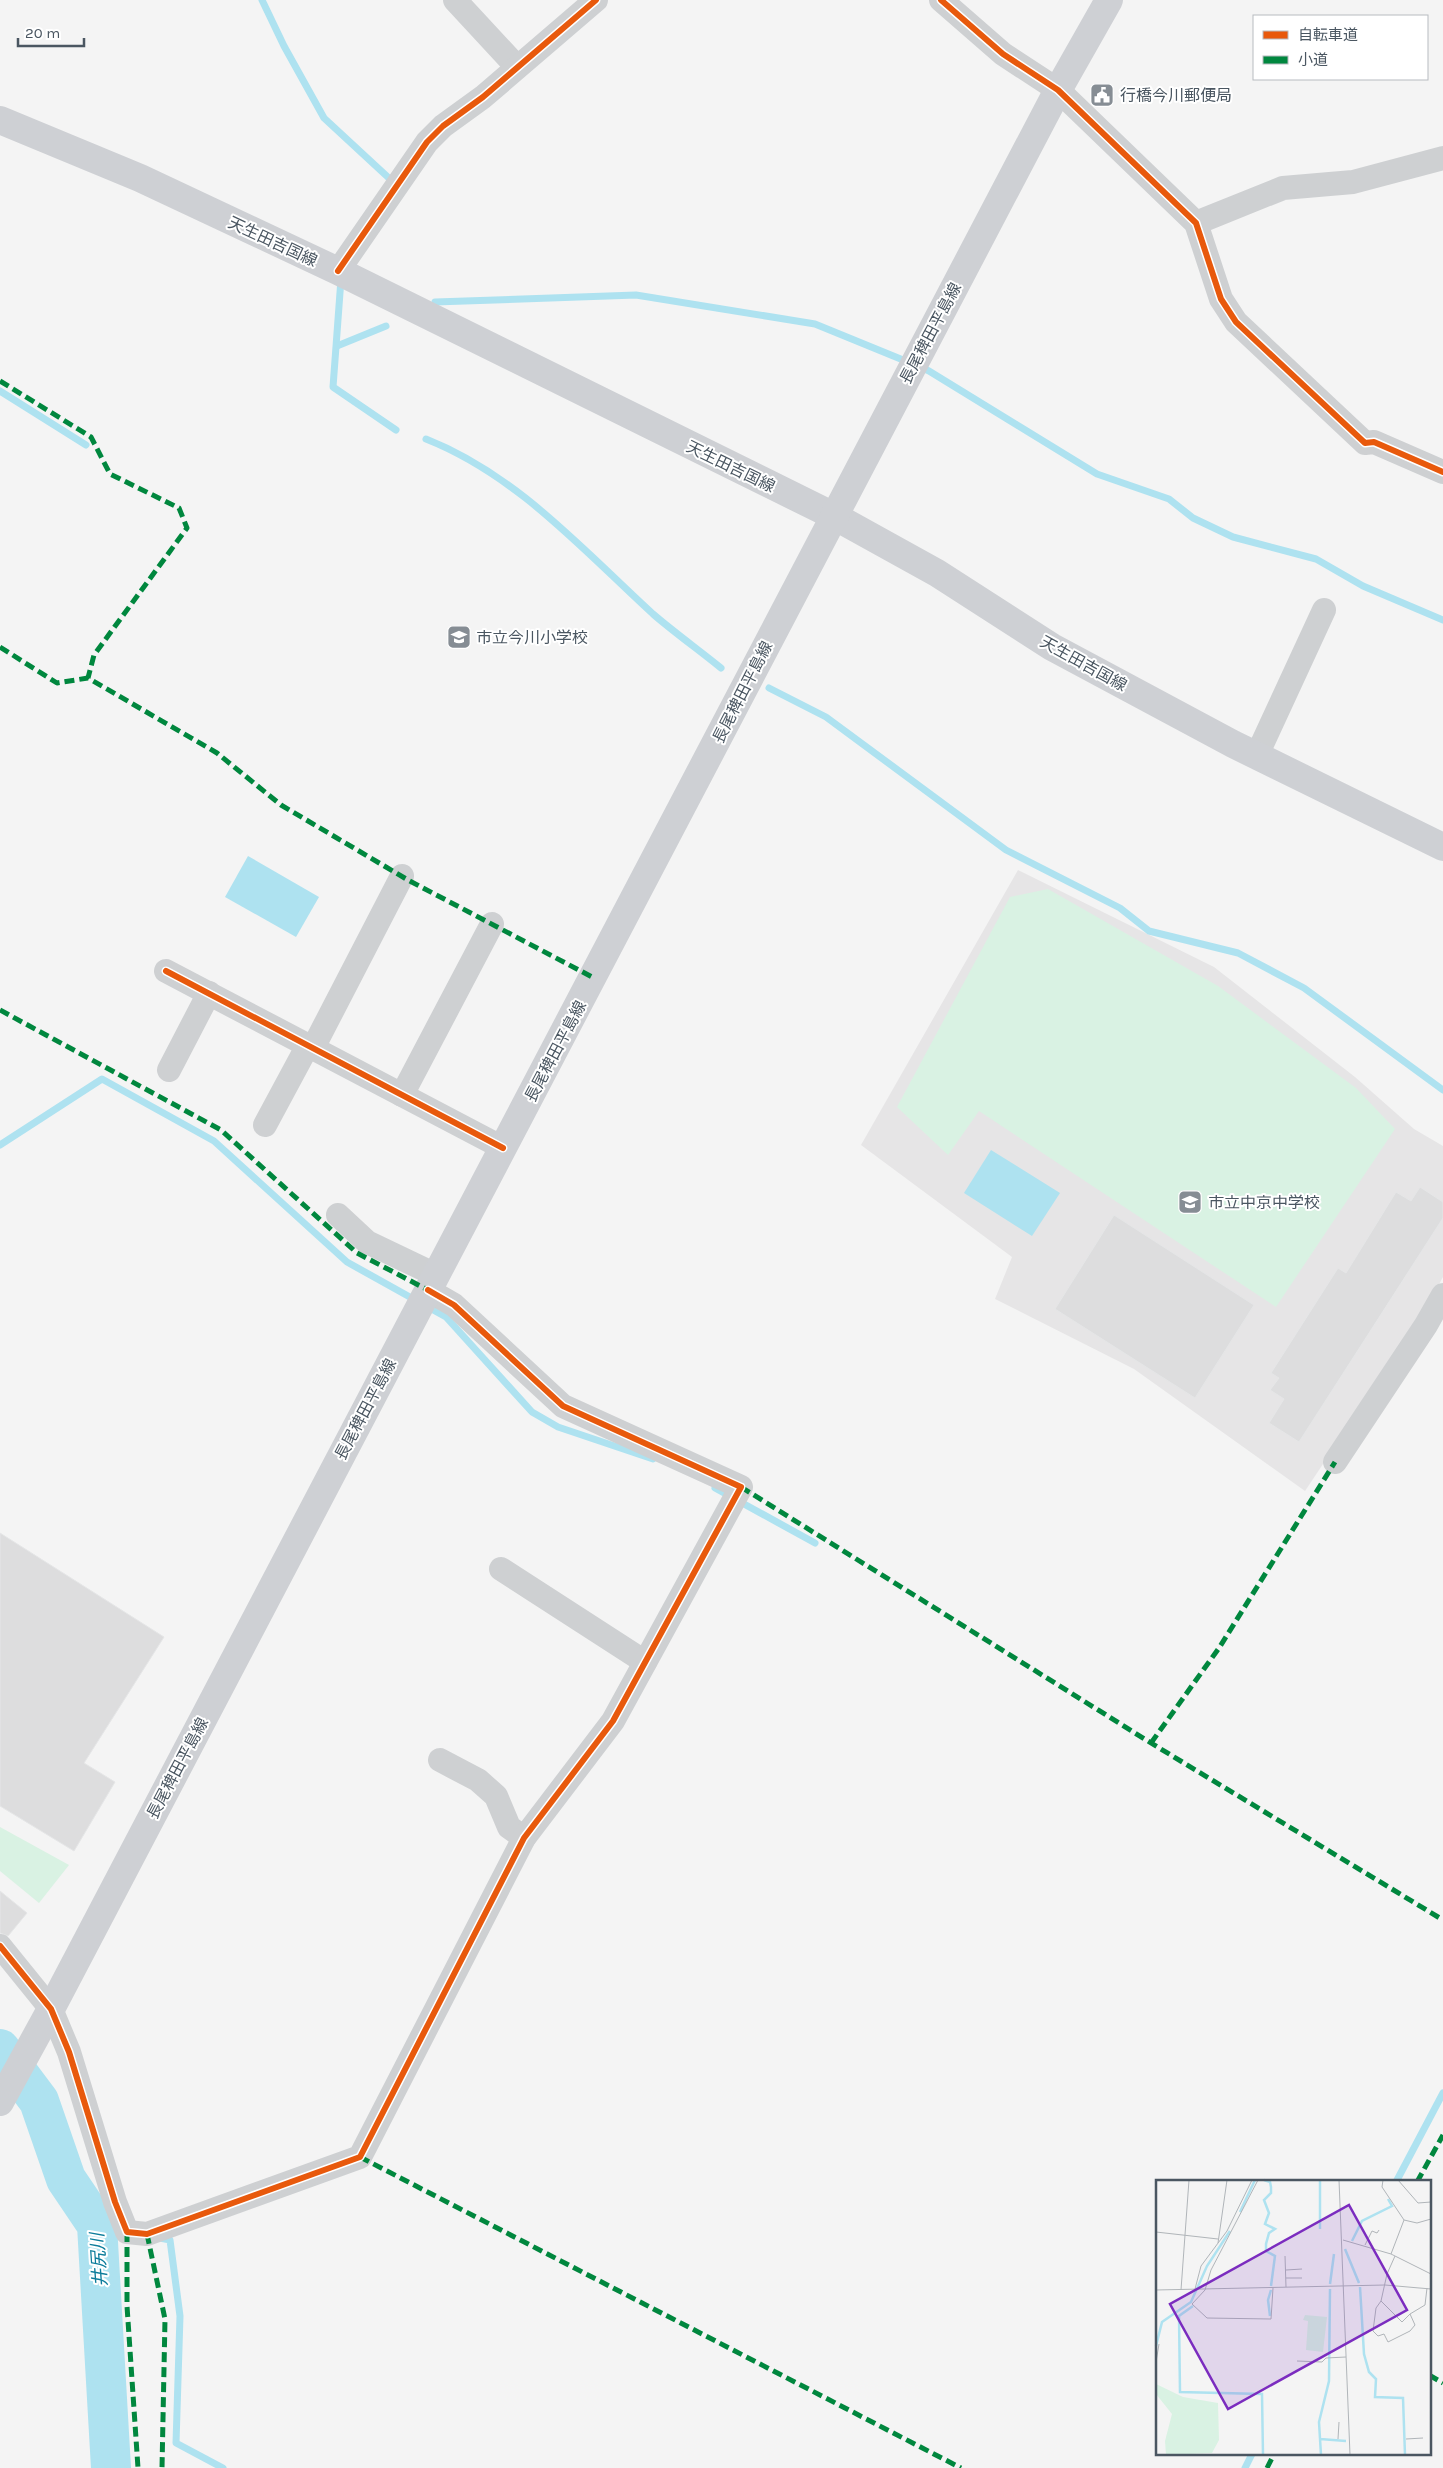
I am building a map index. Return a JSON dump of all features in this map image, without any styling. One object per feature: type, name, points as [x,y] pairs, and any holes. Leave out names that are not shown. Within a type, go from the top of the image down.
[{"type":"main road","name":"長尾稗田平島線","points":[[0,2102],[48,2016],[1058,90],[1109,0]]},
{"type":"main road","name":"天生田吉国線","points":[[0,120],[140,178],[338,271],[834,516],[937,573],[1052,647],[1257,755],[1443,847]]},
{"type":"street","points":[[456,0],[517,67]]},
{"type":"street","points":[[338,271],[427,142],[443,126],[483,98],[596,0]]},
{"type":"street","points":[[941,0],[1003,54],[1058,90],[1196,223],[1221,300],[1236,322],[1365,443],[1374,442],[1443,472]]},
{"type":"street","points":[[1196,223],[1283,188],[1353,182],[1443,158]]},
{"type":"street","points":[[1257,755],[1324,610]]},
{"type":"street","points":[[266,1125],[311,1047],[402,876]]},
{"type":"street","points":[[402,1095],[492,924]]},
{"type":"street","points":[[166,970],[503,1148]]},
{"type":"street","points":[[169,1070],[209,993]]},
{"type":"street","points":[[0,1946],[48,2016],[69,2052],[115,2202],[127,2232],[147,2234],[360,2157],[524,1838],[613,1721],[741,1486],[562,1406],[432,1283],[367,1242],[338,1215]]},
{"type":"street","points":[[1335,1462],[1426,1325],[1443,1295]]},
{"type":"street","points":[[501,1569],[645,1662]]},
{"type":"street","points":[[440,1760],[478,1780],[496,1796],[509,1827],[524,1838]]},
{"type":"shaded area","name":"市立中京中学校","points":[[1018,870],[1214,967],[1355,1077],[1414,1129],[1443,1146],[1443,1277],[1419,1320],[1305,1491],[1134,1369],[995,1299],[1012,1257],[861,1145]]},
{"type":"green space","points":[[1048,889],[1218,986],[1356,1088],[1395,1129],[1276,1307],[979,1111],[948,1155],[897,1107],[1010,897]]},
{"type":"green space","points":[[0,1827],[69,1865],[39,1903],[0,1871]]},
{"type":"water","points":[[248,856],[319,897],[296,937],[225,897]]},
{"type":"water","points":[[991,1150],[1060,1193],[1032,1236],[964,1193]]},
{"type":"building","points":[[1420,1187],[1443,1202],[1443,1218],[1299,1442],[1269,1423],[1284,1399],[1270,1390],[1279,1378],[1271,1373],[1338,1268],[1346,1273],[1396,1192],[1411,1201]]},
{"type":"building","points":[[1114,1215],[1254,1305],[1195,1398],[1055,1309]]},
{"type":"building","points":[[0,1533],[164,1637],[84,1763],[115,1782],[74,1851],[0,1806]]},
{"type":"building","points":[[0,1891],[27,1913],[8,1936],[0,1933]]},
{"type":"waterway","points":[[262,0],[284,46],[324,118],[391,180]]},
{"type":"waterway","points":[[341,279],[333,387],[396,430]]},
{"type":"waterway","points":[[435,302],[636,295],[815,324],[908,362]]},
{"type":"waterway","points":[[337,346],[386,326]]},
{"type":"waterway","points":[[918,366],[1097,474],[1169,499],[1193,518],[1233,537],[1316,559],[1363,586],[1443,620]]},
{"type":"waterway","points":[[0,391],[86,445]]},
{"type":"waterway","points":[[426,439],[459,454],[490,472],[519,493],[574,540],[653,614],[721,668]]},
{"type":"waterway","points":[[769,688],[826,717],[1006,850],[1120,908],[1149,931],[1238,953],[1304,988],[1443,1090]]},
{"type":"waterway","points":[[0,1145],[102,1079],[214,1141],[347,1262],[417,1301]]},
{"type":"waterway","points":[[426,1306],[446,1317],[532,1412],[558,1427],[653,1459]]},
{"type":"waterway","points":[[715,1488],[815,1543]]},
{"type":"waterway","name":"井尻川","points":[[0,2049],[39,2101],[66,2179],[97,2225],[111,2468]]},
{"type":"waterway","points":[[1397,2180],[1443,2093]]},
{"type":"waterway","points":[[97,2225],[122,2231]]},
{"type":"waterway","points":[[160,2238],[170,2240],[180,2316],[176,2443],[223,2468]]},
{"type":"waterway","points":[[1245,2468],[1251,2456]]},
{"type":"marked path","points":[[0,381],[91,437],[110,474],[179,508],[187,528],[94,655],[88,678]]},
{"type":"marked path","points":[[0,647],[57,683],[88,678],[217,753],[281,805],[408,880],[594,978]]},
{"type":"marked path","points":[[0,1010],[221,1130],[357,1253],[428,1290]]},
{"type":"marked path","points":[[1151,1743],[1219,1648],[1335,1462]]},
{"type":"marked path","points":[[741,1487],[1151,1743],[1443,1920]]},
{"type":"marked path","points":[[1418,2180],[1443,2135]]},
{"type":"marked path","points":[[360,2157],[961,2468]]},
{"type":"marked path","points":[[127,2232],[127,2306],[138,2468]]},
{"type":"marked path","points":[[147,2234],[165,2319],[162,2468]]},
{"type":"marked path","points":[[1430,2376],[1443,2383]]},
{"type":"marked path","points":[[1267,2468],[1273,2456]]},
{"type":"cycle path","points":[[338,271],[427,142],[443,126],[483,97],[596,0]]},
{"type":"cycle path","points":[[941,0],[1003,54],[1058,90],[1196,223],[1221,299],[1236,322],[1365,443],[1374,442],[1443,472]]},
{"type":"cycle path","points":[[166,971],[503,1148]]},
{"type":"cycle path","points":[[0,1946],[51,2009],[69,2052],[115,2202],[127,2232],[147,2234],[360,2157],[524,1838],[613,1721],[741,1487],[563,1406],[454,1305],[428,1290]]},
{"type":"place","name":"行橋今川郵便局","points":[[1102,95]]},
{"type":"place","name":"市立今川小学校","points":[[459,637]]},
{"type":"place","name":"市立中京中学校","points":[[1190,1202]]}]
